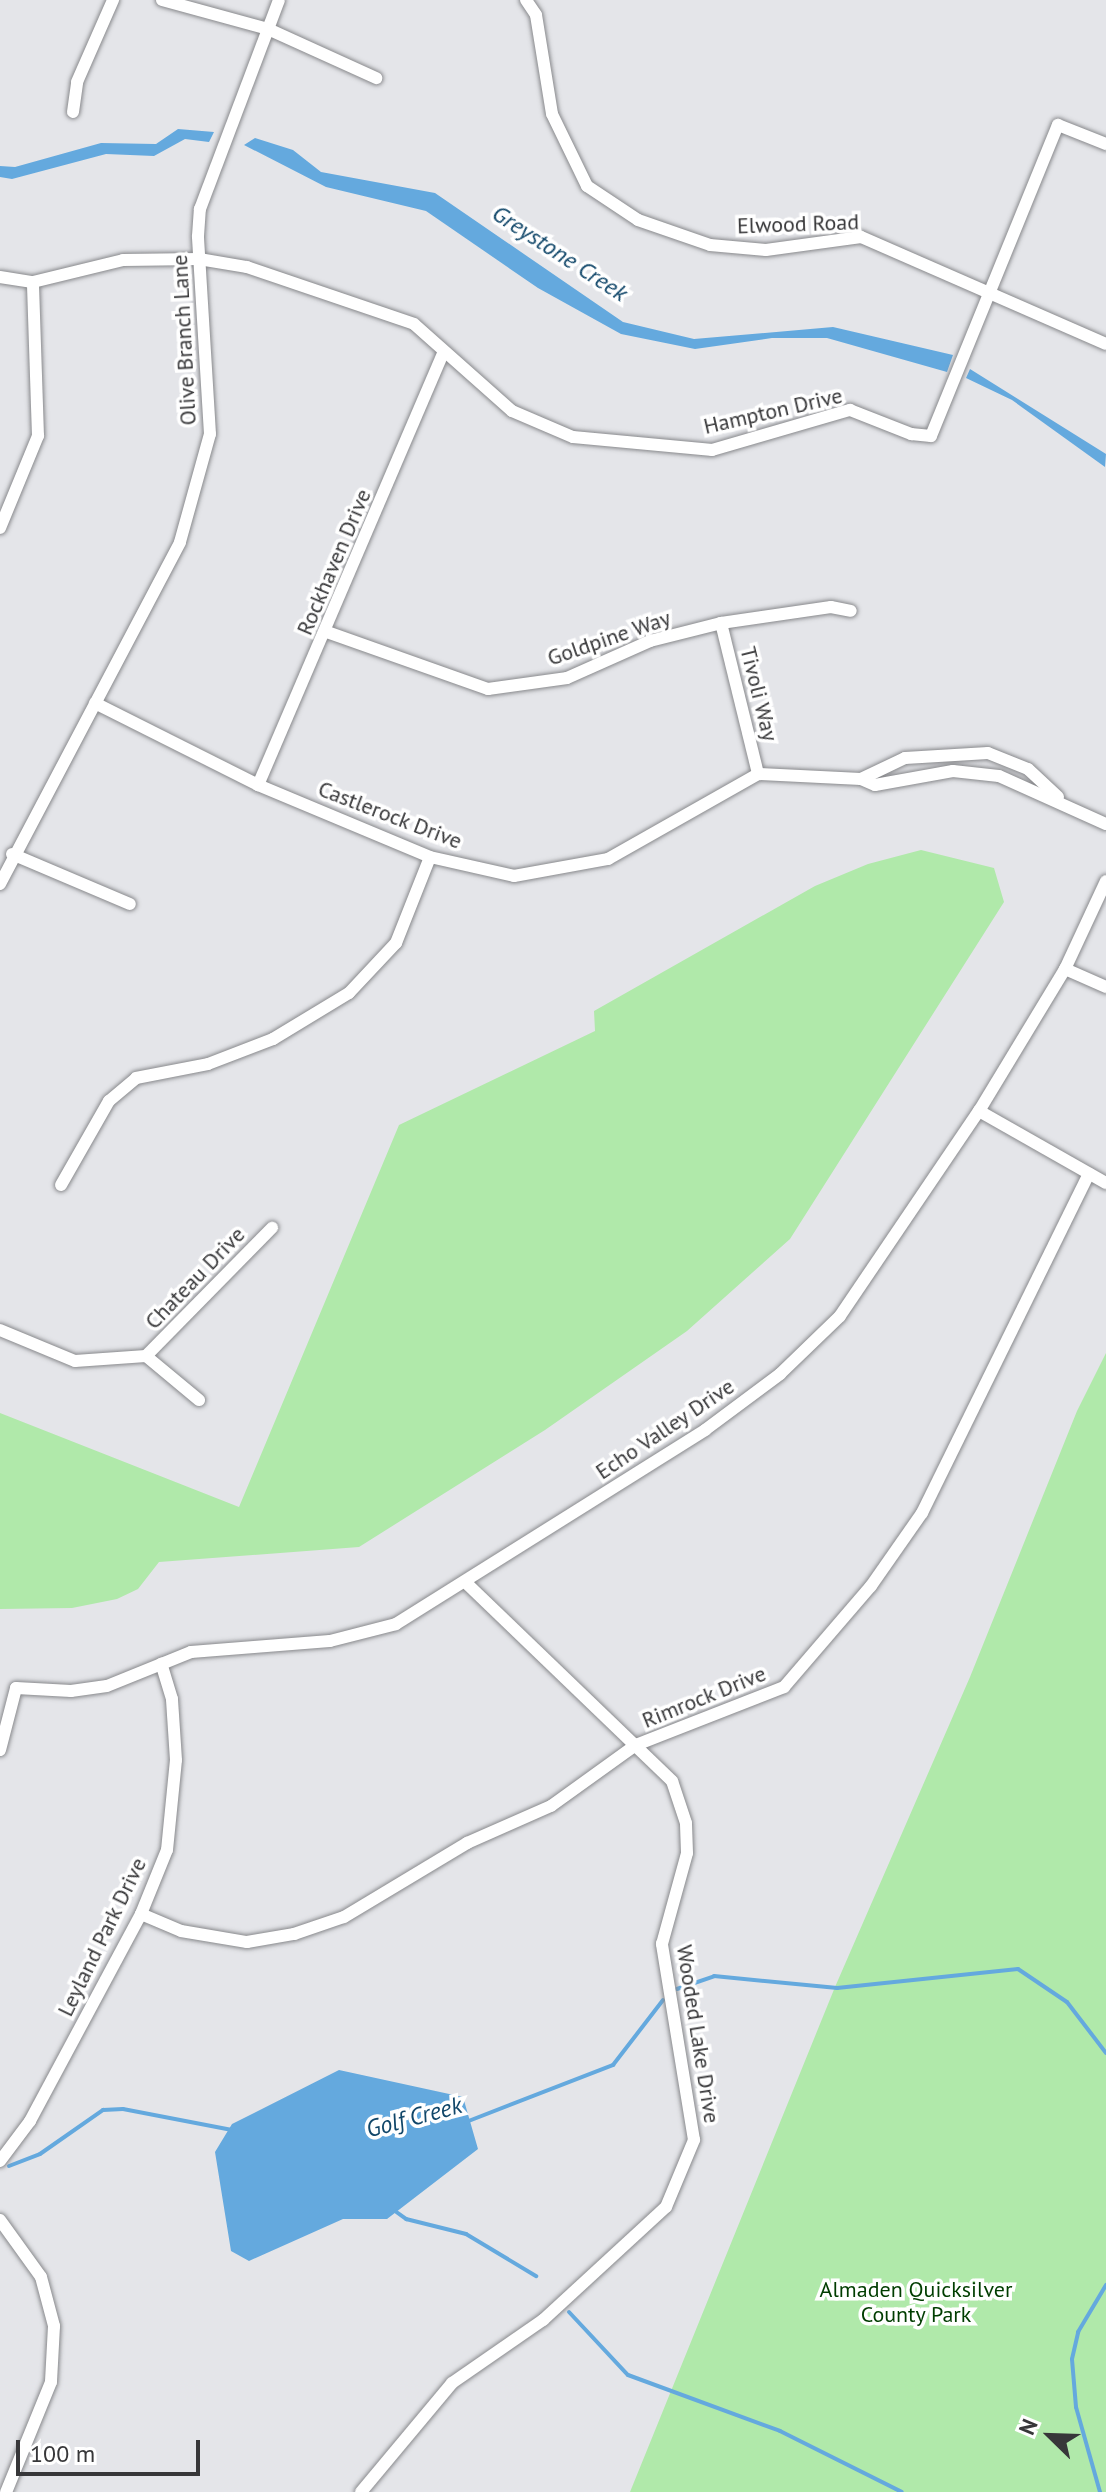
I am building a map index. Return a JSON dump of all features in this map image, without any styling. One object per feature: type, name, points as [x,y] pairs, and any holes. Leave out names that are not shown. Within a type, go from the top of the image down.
[{"type":"street","points":[[73,112],[77,82],[113,0]]},
{"type":"street","points":[[162,0],[268,29],[376,78]]},
{"type":"street","name":"Olive Branch Lane","points":[[0,884],[12,854],[180,542],[210,434],[199,259],[207,184],[279,0]]},
{"type":"street","name":"Elwood Road","points":[[526,0],[536,15],[552,114],[587,186],[638,220],[710,245],[766,250],[861,237],[1106,344]]},
{"type":"street","name":"Hampton Drive","points":[[0,277],[33,282],[123,260],[199,259],[247,267],[414,324],[443,353],[512,411],[573,437],[712,450],[850,410],[911,434],[931,436],[1058,125],[1106,144]]},
{"type":"street","points":[[0,528],[38,436],[33,282]]},
{"type":"street","name":"Rockhaven Drive","points":[[258,785],[327,632],[443,353]]},
{"type":"street","name":"Goldpine Way","points":[[327,632],[488,689],[567,678],[650,641],[721,623],[831,607],[851,611]]},
{"type":"street","name":"Tivoli Way","points":[[721,623],[758,774]]},
{"type":"street","name":"Castlerock Drive","points":[[95,703],[258,785],[430,857],[514,876],[608,859],[758,774]]},
{"type":"street","points":[[861,779],[905,758],[988,753],[1028,769],[1061,800]]},
{"type":"street","points":[[758,774],[861,779],[875,785],[953,771],[999,776],[1061,800],[1106,824]]},
{"type":"street","points":[[12,854],[130,904]]},
{"type":"street","points":[[61,1185],[109,1101],[136,1078],[208,1064],[260,1044],[349,993],[396,943],[430,857]]},
{"type":"street","name":"Echo Valley Drive","points":[[0,1750],[16,1688],[71,1691],[107,1686],[191,1652],[330,1641],[396,1624],[705,1430],[780,1374],[840,1316],[979,1111],[1065,969],[1106,881]]},
{"type":"street","points":[[1065,969],[1106,987]]},
{"type":"street","points":[[979,1111],[1106,1183]]},
{"type":"street","name":"Rimrock Drive","points":[[141,1914],[181,1931],[247,1942],[294,1934],[344,1917],[467,1843],[551,1806],[636,1745],[784,1687],[871,1586],[922,1513],[1089,1174]]},
{"type":"street","name":"Chateau Drive","points":[[0,1330],[75,1361],[146,1356],[272,1228]]},
{"type":"street","name":"Chateau Drive","points":[[146,1356],[199,1400]]},
{"type":"street","name":"Wooded Lake Drive","points":[[361,2492],[452,2383],[543,2320],[666,2207],[684,2175],[694,2140],[662,1944],[687,1853],[686,1823],[672,1781],[465,1582]]},
{"type":"street","name":"Leyland Park Drive","points":[[0,2161],[30,2121],[141,1914],[167,1850],[176,1760],[172,1699],[161,1664]]},
{"type":"street","points":[[0,2220],[41,2277],[54,2326],[51,2382],[6,2492]]},
{"type":"green space","points":[[921,850],[994,868],[1004,902],[790,1239],[687,1331],[545,1430],[359,1547],[159,1562],[138,1589],[117,1599],[72,1608],[0,1609],[0,1413],[239,1507],[399,1125],[595,1031],[594,1011],[815,886],[868,864]]},
{"type":"green space","name":"Almaden Quicksilver County Park","points":[[1106,1353],[1106,2492],[630,2492],[835,1987],[970,1677],[1077,1411]]},
{"type":"water","points":[[178,129],[214,132],[209,142],[185,139],[154,156],[106,154],[12,179],[0,177],[0,166],[15,167],[101,143],[156,144]]},
{"type":"water","points":[[255,138],[293,150],[321,172],[435,193],[623,322],[694,339],[833,327],[953,355],[947,372],[827,338],[772,338],[695,349],[621,334],[538,288],[426,211],[326,187],[244,145]]},
{"type":"water","points":[[970,369],[1106,454],[1105,467],[1012,400],[966,378]]},
{"type":"water","points":[[339,2070],[463,2097],[478,2149],[387,2219],[343,2219],[249,2261],[231,2251],[215,2152],[232,2124]]},
{"type":"waterway","name":"Golf Creek","points":[[677,1989],[714,1976],[837,1988],[1018,1969],[1067,2002],[1106,2053]]},
{"type":"waterway","name":"Golf Creek","points":[[466,2122],[613,2065],[663,2000]]},
{"type":"waterway","name":"Golf Creek","points":[[9,2166],[40,2154],[103,2110],[123,2109],[232,2130]]},
{"type":"waterway","points":[[395,2211],[406,2219],[466,2234],[536,2276]]},
{"type":"waterway","points":[[1100,2492],[1076,2407],[1072,2359],[1078,2332],[1106,2285]]},
{"type":"waterway","points":[[569,2312],[628,2375],[780,2431],[902,2492]]},
{"type":"water label","name":"Greystone Creek","points":[[560,253]]}]
